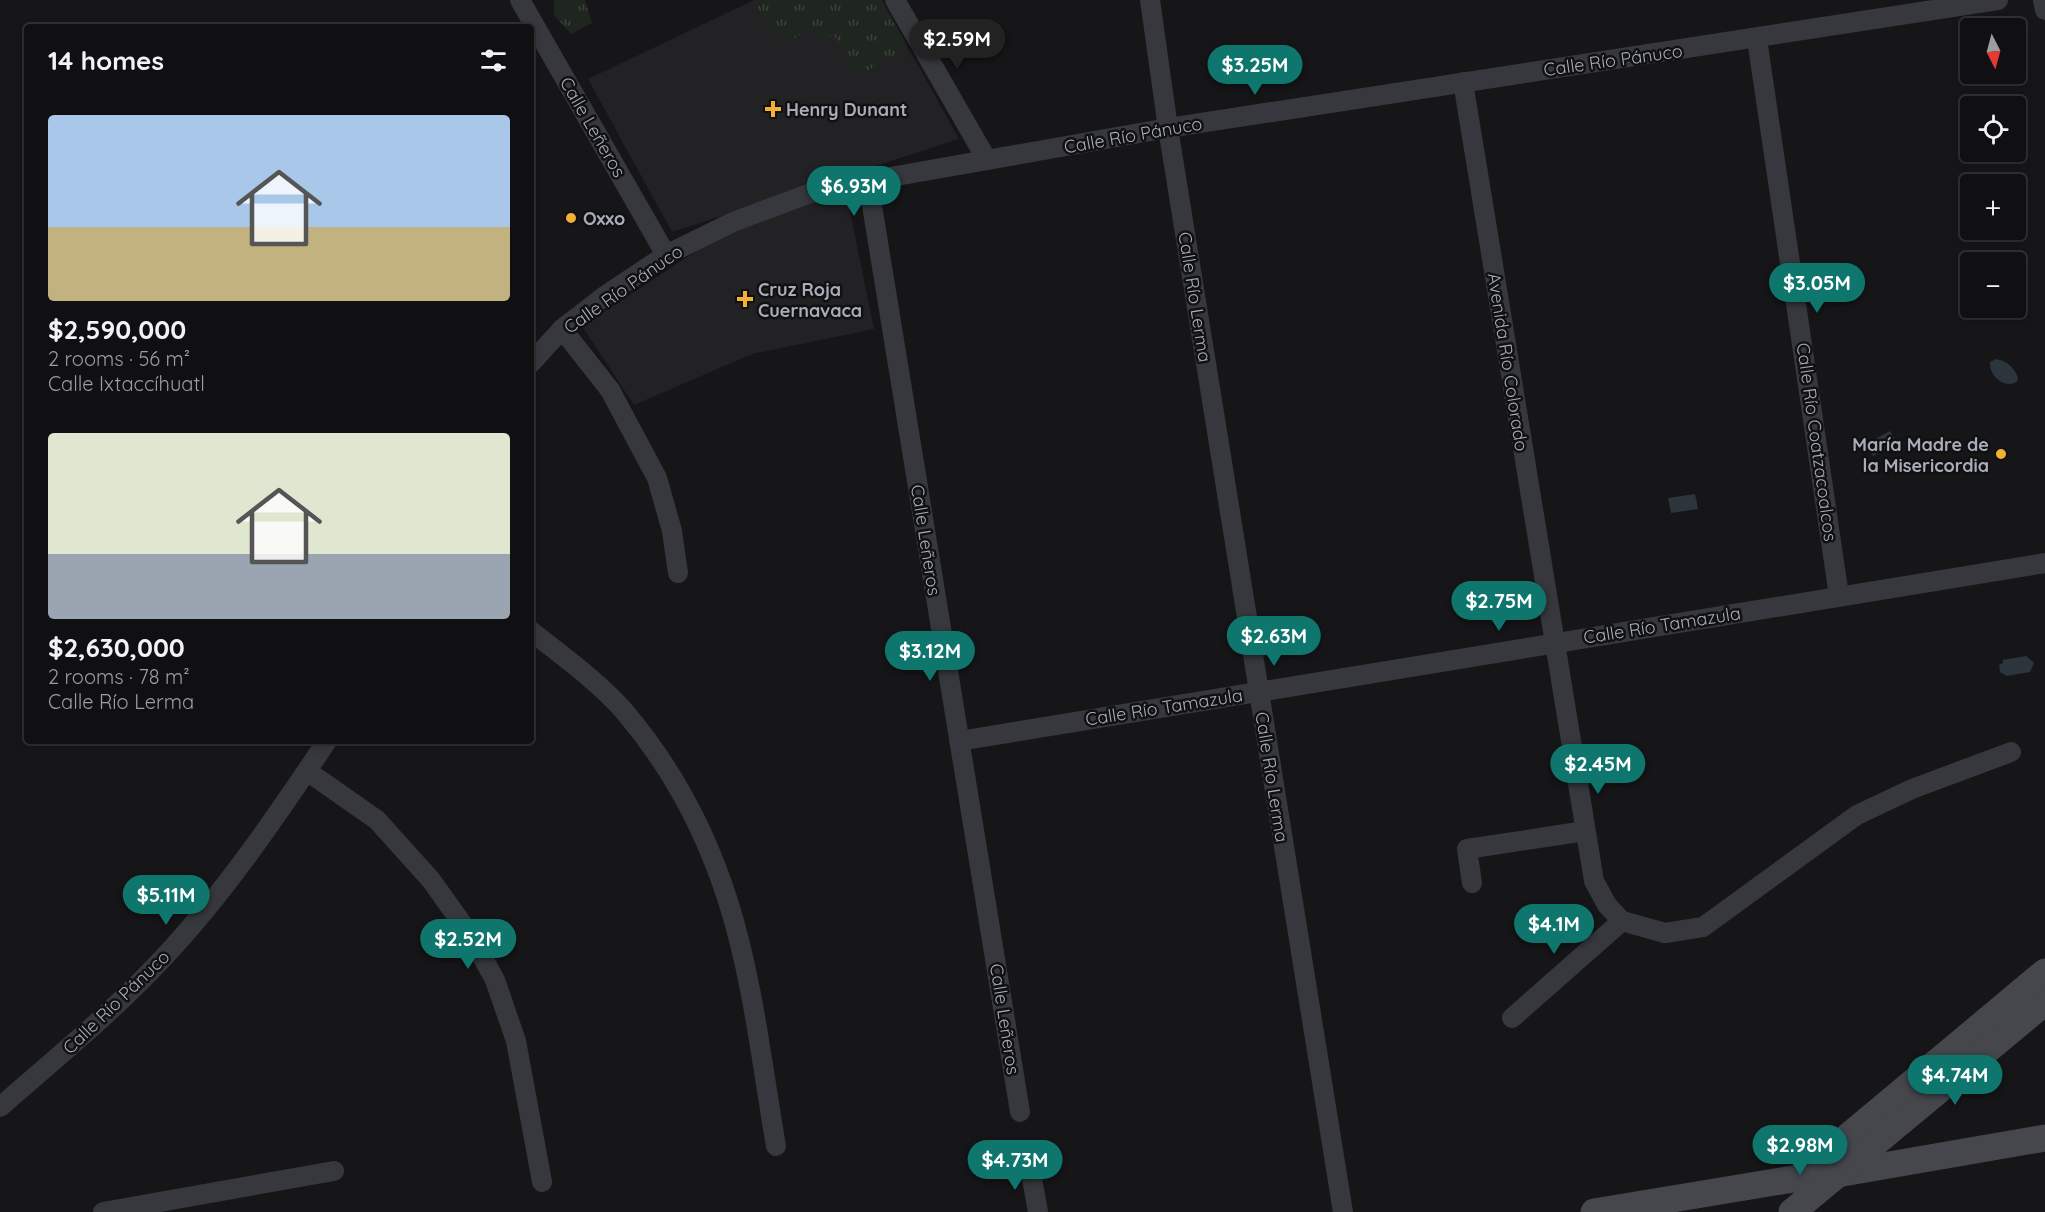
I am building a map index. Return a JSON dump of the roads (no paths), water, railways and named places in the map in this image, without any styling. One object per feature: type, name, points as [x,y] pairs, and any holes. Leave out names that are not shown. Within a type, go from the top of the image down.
[{"type":"street","name":"Calle Leñeros","points":[[520,0],[534,24]]},
{"type":"street","points":[[895,0],[987,160]]},
{"type":"street","name":"Calle Río Lerma","points":[[1149,0],[1343,1212]]},
{"type":"street","name":"Calle Río Pánuco","points":[[534,360],[562,329],[666,255],[733,222],[808,194],[868,181],[1168,128],[1757,39],[1998,0]]},
{"type":"street","points":[[2043,0],[2045,10]]},
{"type":"street","name":"Calle Leñeros","points":[[534,24],[666,255]]},
{"type":"street","name":"Calle Río Coatzacoalcos","points":[[1757,39],[1839,596]]},
{"type":"street","name":"Avenida Río Colorado","points":[[1462,82],[1594,881],[1607,906],[1622,921]]},
{"type":"street","name":"Calle Leñeros","points":[[868,181],[1020,1112]]},
{"type":"street","points":[[562,329],[610,390],[657,478],[672,531],[678,573]]},
{"type":"street","name":"Calle Río Tamazula","points":[[959,741],[2045,563]]},
{"type":"street","points":[[534,633],[623,709],[660,756],[696,820],[728,901],[747,978],[776,1146]]},
{"type":"street","name":"Calle Río Pánuco","points":[[0,1107],[110,1012],[166,955],[226,884],[325,744]]},
{"type":"street","points":[[1512,1018],[1622,921],[1665,933],[1703,927],[1857,815],[1912,789],[2011,752]]},
{"type":"street","points":[[307,771],[377,820],[431,880],[471,936],[495,980],[516,1041],[542,1182]]},
{"type":"street","points":[[1472,883],[1467,849],[1586,831]]},
{"type":"street","points":[[1794,1180],[2045,972]]},
{"type":"street","points":[[1791,1212],[2045,1002]]},
{"type":"street","points":[[1594,1212],[2045,1138]]},
{"type":"street","points":[[1029,1162],[1038,1212]]},
{"type":"street","points":[[103,1212],[334,1172]]},
{"type":"street","points":[[1707,1194],[1718,1199],[1730,1212]]},
{"type":"place","name":"Henry Dunant","points":[[773,109]]},
{"type":"place","name":"Oxxo","points":[[571,218]]},
{"type":"place","name":"Cruz Roja Cuernavaca","points":[[745,299]]},
{"type":"place","name":"María Madre de la Misericordia","points":[[2001,454]]}]
